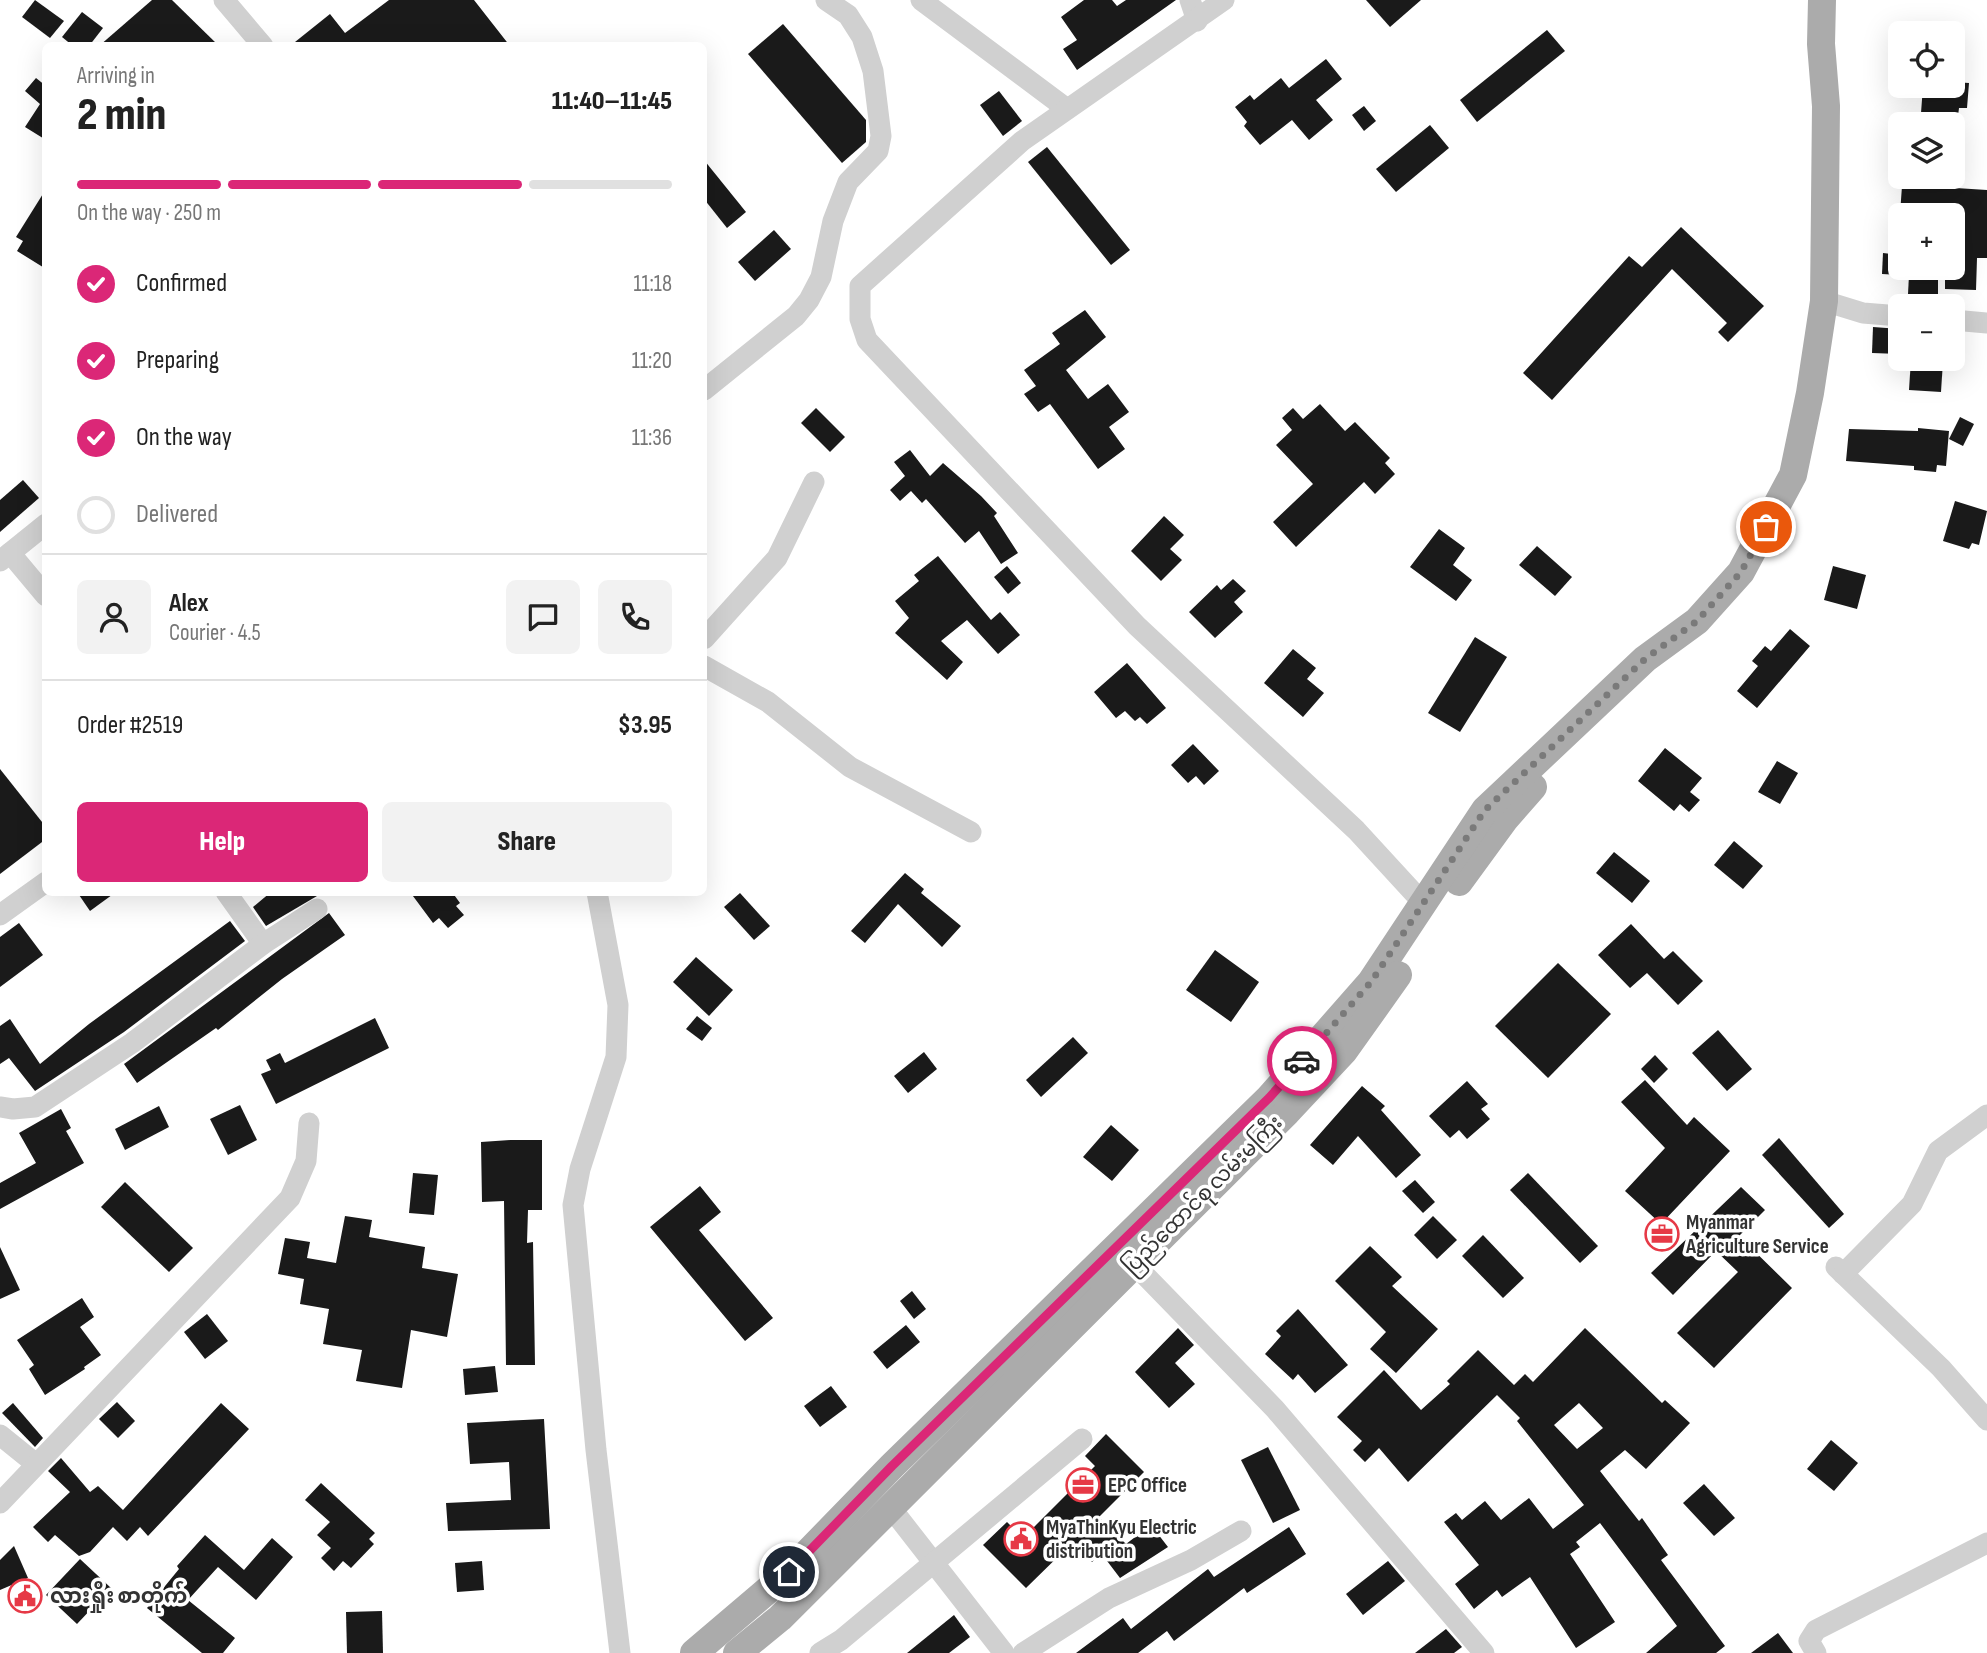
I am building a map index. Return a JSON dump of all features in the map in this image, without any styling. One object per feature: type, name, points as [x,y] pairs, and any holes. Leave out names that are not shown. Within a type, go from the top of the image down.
[{"type":"main road","points":[[694,1653],[789,1572],[892,1466],[1269,1098],[1371,982],[1485,810],[1645,659],[1697,621],[1741,572],[1793,475],[1810,393],[1824,301],[1826,106],[1821,44],[1822,0]]},
{"type":"main road","name":"ပြည်ထောင်စု လမ်းမကြီး","points":[[737,1653],[780,1618],[1344,1051],[1505,819],[1645,659]]},
{"type":"street","points":[[224,0],[260,42]]},
{"type":"street","points":[[707,388],[796,316],[809,300],[821,277],[833,221],[848,182],[878,151],[881,136],[873,71],[862,37],[848,15],[826,0]]},
{"type":"street","points":[[921,0],[1067,109]]},
{"type":"street","points":[[1189,0],[1197,21]]},
{"type":"street","points":[[1224,0],[1022,141],[860,286],[860,319],[867,340],[1137,626],[1356,830],[1424,904]]},
{"type":"street","points":[[1824,301],[1863,313],[1888,315]]},
{"type":"street","points":[[1965,321],[1987,323]]},
{"type":"street","points":[[707,636],[777,558],[814,482]]},
{"type":"street","points":[[42,527],[5,557],[42,592]]},
{"type":"street","points":[[707,668],[768,702],[850,767],[971,832]]},
{"type":"street","points":[[0,915],[42,886]]},
{"type":"street","points":[[229,896],[263,944]]},
{"type":"street","points":[[598,896],[618,1005],[616,1057],[580,1169],[573,1205],[596,1450],[620,1653]]},
{"type":"street","points":[[0,1107],[13,1110],[35,1107],[132,1043],[263,944],[317,909]]},
{"type":"street","points":[[1987,1115],[1938,1151],[1912,1204],[1840,1271],[1941,1368],[1987,1420]]},
{"type":"street","points":[[0,1503],[164,1334],[290,1198],[306,1161],[309,1123]]},
{"type":"street","points":[[1134,1264],[1275,1409],[1477,1651]]},
{"type":"street","points":[[0,1435],[37,1464]]},
{"type":"street","points":[[820,1653],[841,1640],[1083,1439]]},
{"type":"street","points":[[891,1507],[1004,1653]]},
{"type":"street","points":[[1023,1653],[1109,1598],[1191,1560],[1241,1531]]},
{"type":"street","points":[[1816,1653],[1809,1641],[1816,1630],[1987,1543]]},
{"type":"building","points":[[35,0],[64,21],[50,38],[22,17]]},
{"type":"building","points":[[152,0],[172,0],[215,42],[104,42]]},
{"type":"building","points":[[389,0],[474,0],[507,42],[295,42],[330,14],[345,33]]},
{"type":"building","points":[[1084,0],[1112,0],[1117,6],[1126,0],[1176,0],[1077,70],[1063,49],[1077,40],[1061,17]]},
{"type":"building","points":[[1366,0],[1421,0],[1390,27]]},
{"type":"building","points":[[82,12],[103,28],[92,42],[68,42],[62,37]]},
{"type":"building","points":[[783,24],[866,120],[866,142],[842,163],[748,54]]},
{"type":"building","points":[[1547,30],[1565,51],[1477,122],[1460,100]]},
{"type":"building","points":[[1326,59],[1342,79],[1316,100],[1333,120],[1309,140],[1292,120],[1260,145],[1244,126],[1247,122],[1235,107],[1250,95],[1254,100],[1281,78],[1289,88]]},
{"type":"building","points":[[36,78],[42,83],[42,138],[25,127],[40,104],[25,91]]},
{"type":"building","points":[[1965,83],[1969,83],[1967,108],[1959,108],[1958,112],[1921,112],[1922,98],[1965,98]]},
{"type":"building","points":[[999,91],[1022,121],[1003,136],[980,105]]},
{"type":"building","points":[[1364,106],[1376,121],[1364,131],[1352,115]]},
{"type":"building","points":[[1430,125],[1449,148],[1396,192],[1376,169]]},
{"type":"building","points":[[1047,147],[1130,250],[1111,265],[1028,162]]},
{"type":"building","points":[[707,164],[746,212],[727,228],[707,203]]},
{"type":"building","points":[[1902,189],[1987,190],[1987,258],[1977,258],[1976,290],[1945,289],[1945,280],[1965,280],[1965,203],[1901,203]]},
{"type":"building","points":[[42,195],[42,267],[17,251],[23,241],[16,237]]},
{"type":"building","points":[[1681,227],[1764,306],[1728,342],[1718,332],[1727,323],[1672,269],[1552,400],[1523,373],[1629,256],[1642,267]]},
{"type":"building","points":[[774,230],[791,249],[755,281],[738,262]]},
{"type":"building","points":[[1883,253],[1888,254],[1888,274],[1882,274]]},
{"type":"building","points":[[1909,280],[1938,280],[1938,294],[1908,294]]},
{"type":"building","points":[[1085,310],[1106,337],[1066,370],[1088,399],[1108,384],[1129,412],[1109,427],[1125,449],[1098,469],[1050,404],[1038,412],[1024,394],[1036,386],[1024,370],[1060,344],[1052,333]]},
{"type":"building","points":[[1873,327],[1888,328],[1888,354],[1872,353]]},
{"type":"building","points":[[1910,371],[1942,371],[1941,392],[1909,390]]},
{"type":"building","points":[[1320,404],[1345,431],[1355,422],[1390,458],[1385,463],[1395,474],[1375,494],[1364,482],[1296,547],[1273,522],[1313,484],[1276,445],[1292,430],[1282,418],[1293,408],[1303,419]]},
{"type":"building","points":[[816,408],[845,437],[830,452],[801,423]]},
{"type":"building","points":[[1960,417],[1974,424],[1963,446],[1949,439]]},
{"type":"building","points":[[1918,428],[1949,431],[1946,466],[1937,465],[1936,472],[1914,470],[1914,466],[1846,461],[1849,429],[1918,431]]},
{"type":"building","points":[[910,450],[930,476],[943,463],[981,496],[997,513],[994,516],[1018,553],[1001,564],[979,531],[965,543],[926,499],[922,503],[911,491],[900,501],[890,490],[905,476],[894,462]]},
{"type":"building","points":[[23,480],[39,498],[0,532],[0,500]]},
{"type":"building","points":[[1955,501],[1987,511],[1979,545],[1972,543],[1969,549],[1943,541]]},
{"type":"building","points":[[1164,516],[1184,535],[1170,549],[1182,560],[1161,581],[1131,551]]},
{"type":"building","points":[[1439,529],[1465,548],[1453,565],[1472,580],[1456,601],[1410,567]]},
{"type":"building","points":[[1537,546],[1572,577],[1555,596],[1519,565]]},
{"type":"building","points":[[938,556],[991,620],[1000,612],[1020,635],[998,654],[967,620],[941,641],[963,662],[947,680],[895,633],[909,618],[895,601],[919,581],[914,575]]},
{"type":"building","points":[[1007,566],[1021,583],[1008,594],[994,577]]},
{"type":"building","points":[[1833,566],[1866,575],[1857,609],[1824,600]]},
{"type":"building","points":[[1233,579],[1246,591],[1234,602],[1243,612],[1215,638],[1189,612],[1217,585],[1221,590]]},
{"type":"building","points":[[1790,629],[1810,646],[1757,708],[1737,691],[1758,666],[1752,661],[1765,646],[1771,651]]},
{"type":"building","points":[[1475,637],[1507,657],[1460,732],[1428,713]]},
{"type":"building","points":[[1293,649],[1316,668],[1307,679],[1324,693],[1303,717],[1264,683]]},
{"type":"building","points":[[1127,663],[1166,708],[1147,724],[1140,717],[1135,721],[1125,711],[1116,718],[1094,692]]},
{"type":"building","points":[[1193,744],[1219,771],[1204,785],[1196,776],[1188,783],[1171,765]]},
{"type":"building","points":[[1665,748],[1702,778],[1690,792],[1700,800],[1689,812],[1680,804],[1674,811],[1638,781]]},
{"type":"building","points":[[1777,761],[1798,773],[1780,804],[1758,792]]},
{"type":"building","points":[[0,769],[42,822],[42,842],[0,874]]},
{"type":"building","points":[[1734,841],[1763,866],[1743,889],[1714,865]]},
{"type":"building","points":[[1614,852],[1650,881],[1632,903],[1596,873]]},
{"type":"building","points":[[905,873],[924,889],[921,893],[961,926],[942,947],[898,904],[865,943],[851,931]]},
{"type":"building","points":[[740,893],[770,926],[754,940],[724,907]]},
{"type":"building","points":[[80,896],[111,896],[90,911]]},
{"type":"building","points":[[266,896],[317,896],[266,926],[253,907]]},
{"type":"building","points":[[413,896],[455,896],[460,903],[456,906],[464,915],[448,928],[439,918],[433,923]]},
{"type":"building","points":[[329,913],[345,935],[282,979],[218,1030],[216,1028],[137,1083],[124,1064]]},
{"type":"building","points":[[230,921],[245,941],[124,1032],[35,1091],[9,1058],[0,1064],[0,1026],[10,1019],[40,1064],[89,1024]]},
{"type":"building","points":[[19,923],[43,955],[0,987],[0,937]]},
{"type":"building","points":[[1631,924],[1664,959],[1673,951],[1703,981],[1678,1005],[1647,973],[1630,988],[1598,955]]},
{"type":"building","points":[[1215,950],[1259,982],[1231,1022],[1186,990]]},
{"type":"building","points":[[696,957],[733,990],[709,1016],[673,982]]},
{"type":"building","points":[[1558,963],[1611,1014],[1548,1078],[1495,1026]]},
{"type":"building","points":[[697,1016],[712,1028],[702,1041],[686,1029]]},
{"type":"building","points":[[375,1018],[389,1048],[276,1104],[261,1074],[271,1070],[266,1060],[280,1053],[285,1063]]},
{"type":"building","points":[[1718,1030],[1752,1069],[1727,1091],[1692,1053]]},
{"type":"building","points":[[1073,1037],[1088,1053],[1041,1097],[1026,1080]]},
{"type":"building","points":[[924,1052],[937,1069],[908,1093],[894,1076]]},
{"type":"building","points":[[1655,1055],[1668,1069],[1654,1083],[1641,1069]]},
{"type":"building","points":[[1645,1080],[1687,1125],[1694,1117],[1730,1151],[1661,1224],[1625,1191],[1665,1148],[1621,1102]]},
{"type":"building","points":[[1467,1081],[1488,1104],[1481,1109],[1490,1119],[1467,1139],[1459,1130],[1450,1138],[1429,1116]]},
{"type":"building","points":[[1362,1086],[1385,1106],[1381,1110],[1421,1155],[1396,1178],[1358,1136],[1333,1165],[1310,1145]]},
{"type":"building","points":[[240,1105],[257,1140],[228,1155],[210,1119]]},
{"type":"building","points":[[159,1106],[169,1127],[125,1150],[115,1129]]},
{"type":"building","points":[[61,1109],[71,1128],[66,1131],[84,1163],[0,1209],[0,1183],[36,1163],[19,1133]]},
{"type":"building","points":[[1111,1125],[1139,1150],[1112,1181],[1083,1157]]},
{"type":"building","points":[[1779,1138],[1844,1214],[1829,1228],[1762,1155]]},
{"type":"building","points":[[542,1140],[542,1210],[528,1210],[527,1243],[533,1242],[535,1365],[506,1365],[504,1201],[482,1202],[481,1142]]},
{"type":"building","points":[[413,1173],[438,1175],[434,1215],[409,1213]]},
{"type":"building","points":[[1528,1173],[1598,1246],[1580,1263],[1510,1190]]},
{"type":"building","points":[[1415,1180],[1435,1202],[1423,1213],[1402,1191]]},
{"type":"building","points":[[125,1182],[193,1248],[169,1272],[101,1207]]},
{"type":"building","points":[[700,1186],[721,1212],[699,1230],[773,1318],[745,1341],[650,1227]]},
{"type":"building","points":[[1741,1187],[1765,1210],[1739,1236],[1792,1288],[1714,1368],[1677,1333],[1738,1272],[1716,1251],[1673,1295],[1651,1273]]},
{"type":"building","points":[[345,1216],[372,1220],[369,1237],[425,1247],[422,1268],[458,1274],[447,1337],[411,1330],[402,1388],[356,1381],[362,1350],[323,1344],[329,1309],[300,1304],[304,1279],[278,1274],[285,1238],[310,1242],[307,1258],[336,1263]]},
{"type":"building","points":[[1433,1216],[1457,1240],[1437,1259],[1414,1235]]},
{"type":"building","points":[[1483,1235],[1524,1278],[1503,1298],[1462,1256]]},
{"type":"building","points":[[1370,1246],[1402,1277],[1392,1286],[1438,1329],[1396,1373],[1370,1349],[1386,1332],[1335,1281]]},
{"type":"building","points":[[0,1247],[20,1290],[0,1299]]},
{"type":"building","points":[[912,1291],[926,1309],[914,1319],[900,1301]]},
{"type":"building","points":[[82,1298],[94,1317],[80,1327],[101,1355],[45,1395],[29,1369],[34,1365],[17,1340]]},
{"type":"building","points":[[1298,1309],[1348,1365],[1315,1393],[1298,1374],[1293,1380],[1265,1354],[1281,1336],[1276,1331]]},
{"type":"building","points":[[207,1314],[228,1341],[205,1359],[184,1332]]},
{"type":"building","points":[[906,1325],[920,1342],[887,1369],[873,1352]]},
{"type":"building","points":[[1178,1328],[1194,1345],[1175,1363],[1195,1384],[1169,1408],[1135,1372]]},
{"type":"building","points":[[1585,1328],[1662,1403],[1665,1400],[1690,1423],[1646,1469],[1625,1450],[1600,1471],[1639,1521],[1642,1518],[1668,1555],[1661,1560],[1725,1646],[1716,1653],[1646,1653],[1677,1626],[1600,1523],[1576,1542],[1580,1547],[1570,1554],[1615,1622],[1576,1648],[1530,1577],[1502,1597],[1497,1590],[1474,1609],[1455,1584],[1479,1565],[1444,1522],[1456,1513],[1462,1520],[1485,1501],[1501,1520],[1529,1498],[1553,1529],[1584,1505],[1517,1421],[1520,1418],[1497,1395],[1408,1482],[1379,1448],[1365,1462],[1353,1450],[1362,1441],[1337,1417],[1384,1370],[1421,1410],[1450,1384],[1447,1381],[1478,1350],[1514,1385],[1525,1374],[1533,1382]],"holes":[[[1579,1403],[1603,1428],[1577,1449],[1554,1425]]]},
{"type":"building","points":[[495,1366],[498,1392],[465,1395],[463,1369]]},
{"type":"building","points":[[831,1386],[847,1407],[820,1427],[804,1406]]},
{"type":"building","points":[[117,1402],[135,1421],[118,1438],[99,1419]]},
{"type":"building","points":[[13,1403],[43,1438],[35,1447],[2,1413]]},
{"type":"building","points":[[221,1403],[249,1429],[148,1536],[140,1527],[127,1541],[113,1527],[90,1552],[79,1556],[55,1535],[48,1542],[33,1527],[70,1492],[48,1471],[61,1458],[90,1492],[98,1486],[123,1510]]},
{"type":"building","points":[[544,1419],[550,1529],[448,1531],[446,1503],[511,1500],[509,1462],[470,1464],[467,1423]]},
{"type":"building","points":[[1106,1434],[1144,1472],[1099,1517],[1126,1544],[1151,1525],[1168,1547],[1120,1578],[1101,1553],[1092,1562],[1073,1542],[1026,1588],[983,1545],[1007,1522],[1023,1538],[1095,1466],[1085,1456]]},
{"type":"building","points":[[1831,1440],[1858,1463],[1834,1491],[1807,1469]]},
{"type":"building","points":[[1268,1447],[1300,1510],[1273,1523],[1241,1460]]},
{"type":"building","points":[[321,1483],[375,1533],[369,1539],[374,1544],[351,1568],[343,1561],[334,1571],[321,1558],[331,1548],[317,1535],[330,1522],[305,1500]]},
{"type":"building","points":[[1704,1484],[1735,1518],[1714,1536],[1683,1503]]},
{"type":"building","points":[[1289,1527],[1306,1554],[1247,1593],[1244,1588],[1174,1641],[1167,1631],[1138,1653],[1076,1653],[1123,1618],[1131,1629],[1208,1569],[1214,1577]]},
{"type":"building","points":[[205,1535],[244,1570],[272,1538],[293,1557],[256,1600],[218,1567],[188,1600],[235,1638],[223,1653],[202,1653],[147,1608],[179,1569],[177,1566]]},
{"type":"building","points":[[14,1546],[28,1578],[0,1590],[0,1560]]},
{"type":"building","points":[[80,1559],[111,1588],[77,1624],[46,1595]]},
{"type":"building","points":[[482,1561],[484,1590],[457,1592],[455,1563]]},
{"type":"building","points":[[1388,1561],[1405,1581],[1363,1615],[1346,1594]]},
{"type":"building","points":[[382,1611],[383,1653],[347,1653],[346,1612]]},
{"type":"building","points":[[954,1615],[970,1637],[949,1653],[907,1653]]},
{"type":"building","points":[[1446,1629],[1462,1647],[1454,1653],[1415,1653]]},
{"type":"building","points":[[1778,1633],[1793,1653],[1751,1653]]},
{"type":"way so far","points":[[1302,1061],[1371,982],[1485,810],[1645,659],[1697,621],[1741,572],[1766,527]]},
{"type":"place","name":"Myanmar Agriculture Service","points":[[1662,1234]]},
{"type":"place","name":"EPC Office","points":[[1083,1485]]},
{"type":"place","name":"MyaThinKyu Electric distribution","points":[[1021,1539]]},
{"type":"place","name":"လားရှိုး စာတိုက်","points":[[25,1596]]},
{"type":"route","points":[[789,1572],[892,1466],[1269,1098],[1302,1061]]}]
